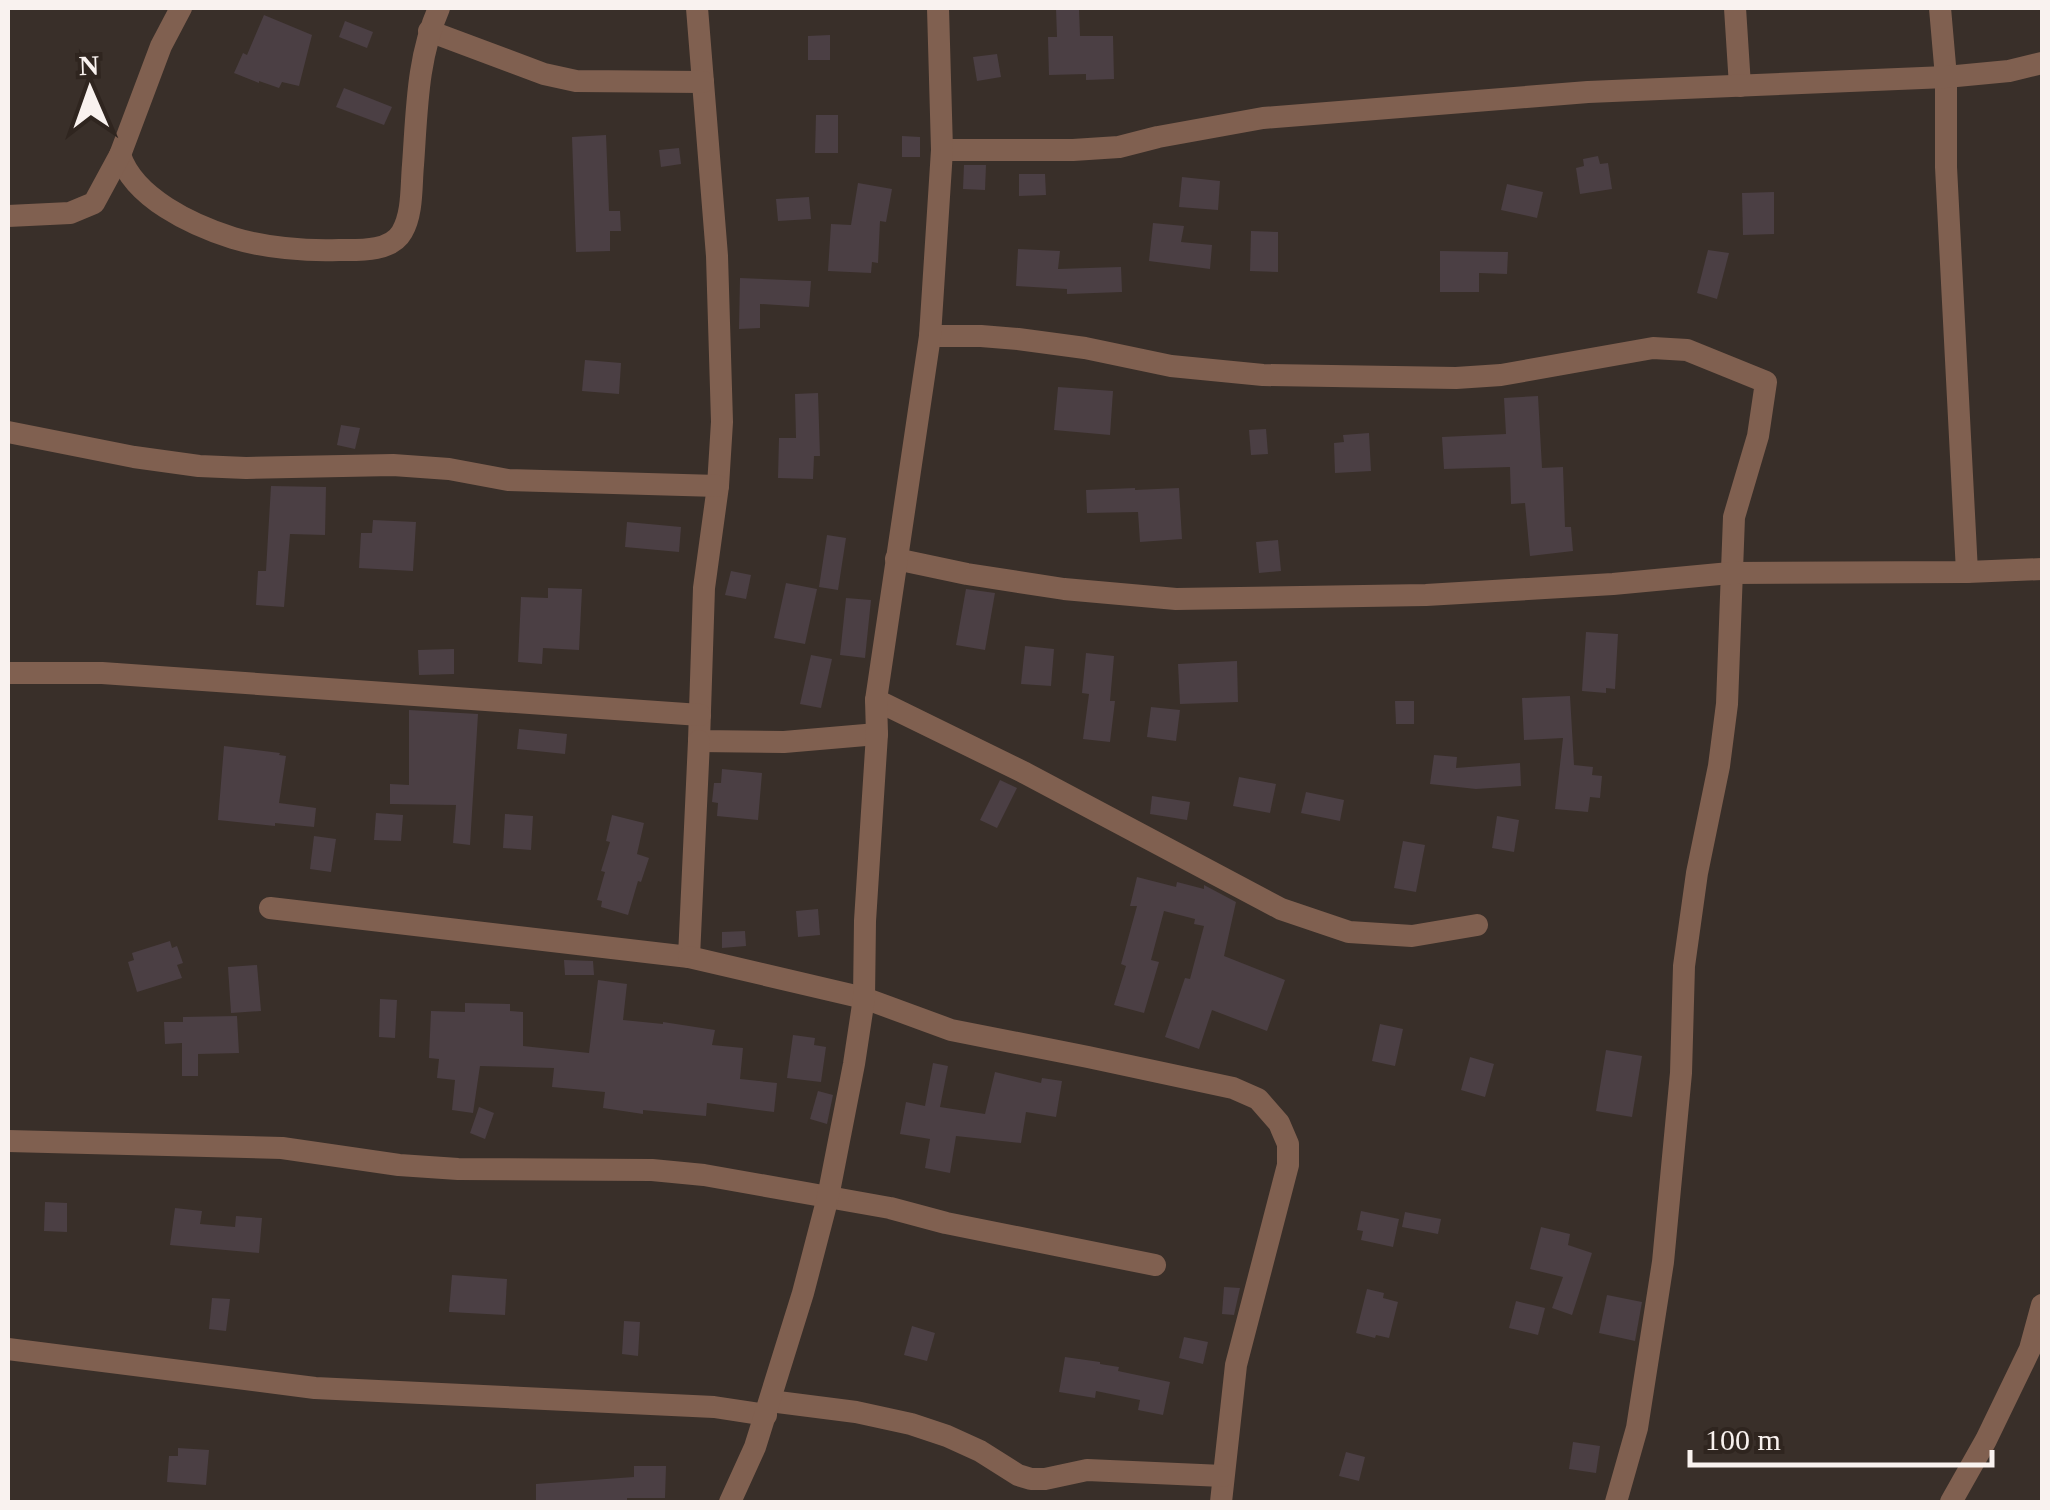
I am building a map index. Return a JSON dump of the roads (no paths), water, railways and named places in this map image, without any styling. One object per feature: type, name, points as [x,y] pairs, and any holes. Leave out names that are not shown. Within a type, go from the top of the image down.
[{"type":"street","points":[[8,216],[70,213],[94,202],[120,155],[178,8]]},
{"type":"street","points":[[120,155],[126,172],[166,209],[209,230],[254,244],[320,250],[386,246],[402,234],[410,207],[420,70],[429,31],[440,8]]},
{"type":"street","points":[[689,958],[704,588],[722,422],[718,256],[697,8]]},
{"type":"street","points":[[730,1502],[755,1448],[803,1293],[828,1196],[864,998],[876,700],[930,336],[942,150],[938,8]]},
{"type":"street","points":[[1735,8],[1740,86]]},
{"type":"street","points":[[1940,8],[1967,572]]},
{"type":"street","points":[[429,31],[576,82],[703,82]]},
{"type":"street","points":[[942,150],[1118,148],[1262,118],[1588,92],[1946,77],[2010,71],[2042,63]]},
{"type":"street","points":[[930,336],[1018,339],[1172,366],[1263,376],[1500,375],[1653,348],[1686,350],[1766,382],[1758,436],[1734,517],[1727,704],[1684,966],[1681,1073],[1663,1262],[1637,1428],[1616,1502]]},
{"type":"street","points":[[8,432],[199,466],[393,465],[448,469],[508,480],[718,486]]},
{"type":"street","points":[[896,559],[1064,588],[1176,599],[1426,595],[1730,573],[2042,569]]},
{"type":"street","points":[[8,673],[102,673],[700,715]]},
{"type":"street","points":[[876,700],[1281,909],[1349,932],[1412,936],[1477,924]]},
{"type":"street","points":[[699,742],[784,742],[877,734]]},
{"type":"street","points":[[270,908],[689,958],[864,998],[951,1030],[1233,1088],[1258,1099],[1279,1123],[1288,1144],[1288,1165],[1236,1365],[1221,1502]]},
{"type":"street","points":[[8,1141],[282,1148],[399,1166],[458,1169],[652,1170],[828,1196],[1155,1265]]},
{"type":"street","points":[[1952,1502],[2030,1349],[2042,1305]]},
{"type":"street","points":[[8,1349],[315,1388],[856,1412],[946,1436],[980,1451],[1018,1476],[1045,1480],[1087,1470],[1222,1476]]}]
